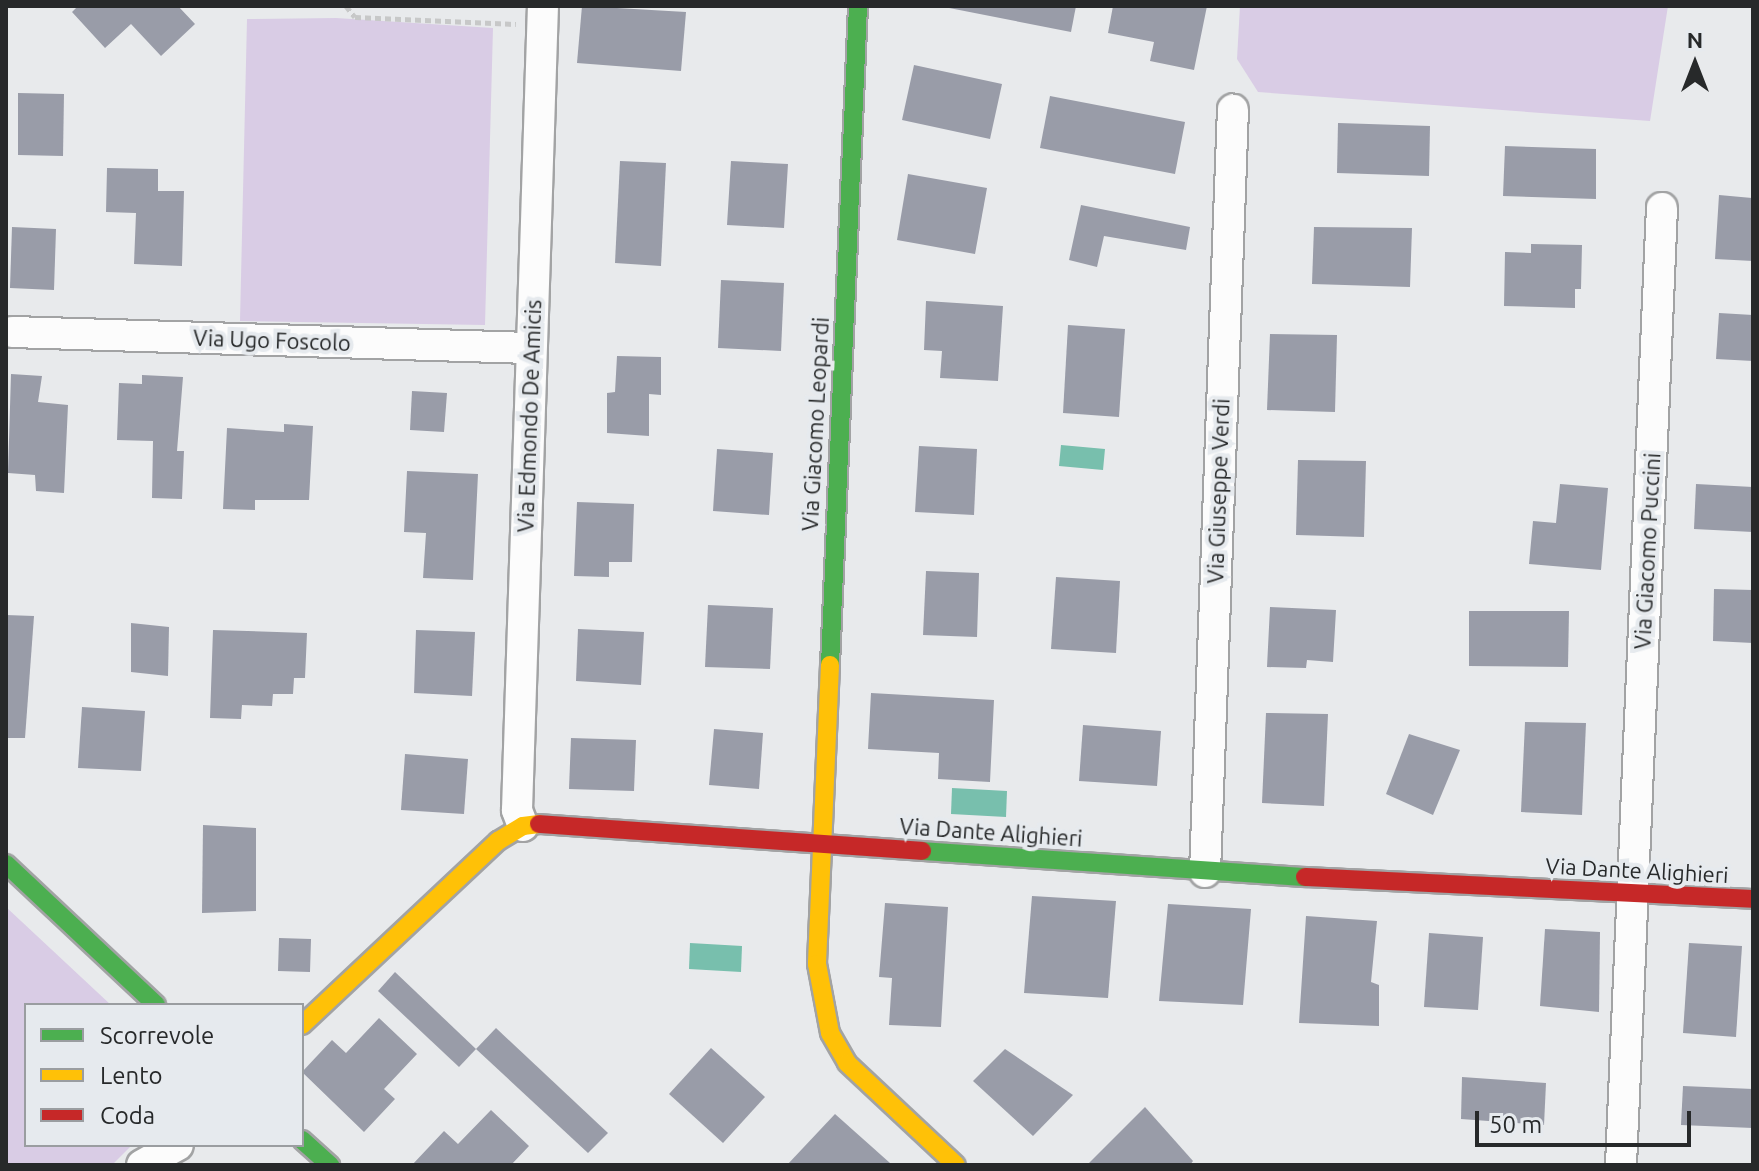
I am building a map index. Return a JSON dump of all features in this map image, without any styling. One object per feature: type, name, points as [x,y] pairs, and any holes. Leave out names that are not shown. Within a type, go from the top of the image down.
[{"type":"street","name":"Via Giacomo Leopardi","points":[[858,6],[817,964],[830,1033],[847,1063],[956,1165]]},
{"type":"street","name":"Via Edmondo De Amicis","points":[[523,826],[517,810],[542,16]]},
{"type":"street","name":"Via Giuseppe Verdi","points":[[1205,872],[1233,110]]},
{"type":"street","name":"Via Giacomo Puccini","points":[[1621,1165],[1662,208]]},
{"type":"street","name":"Via Ugo Foscolo","points":[[12,332],[531,348]]},
{"type":"street","name":"Via Dante Alighieri","points":[[523,826],[549,823],[1205,872],[1753,899]]},
{"type":"street","points":[[304,1023],[498,841],[523,826]]},
{"type":"street","points":[[6,864],[154,1003]]},
{"type":"street","points":[[304,1142],[330,1165]]},
{"type":"street","points":[[148,1157],[173,1147]]},
{"type":"path","points":[[346,6],[355,17],[542,16]]},
{"type":"shaded area","points":[[1240,6],[1668,6],[1650,121],[1258,92],[1237,59]]},
{"type":"shaded area","points":[[336,18],[493,28],[485,325],[240,321],[247,19]]},
{"type":"shaded area","points":[[1061,445],[1105,449],[1103,470],[1059,466]]},
{"type":"shaded area","points":[[952,788],[1007,791],[1006,817],[951,814]]},
{"type":"shaded area","points":[[6,907],[109,1003],[24,1003],[24,1147],[130,1147],[112,1165],[6,1165]]},
{"type":"shaded area","points":[[690,943],[742,946],[741,972],[689,969]]},
{"type":"building","points":[[78,6],[178,6],[195,24],[161,56],[131,24],[105,48],[72,12]]},
{"type":"building","points":[[582,6],[686,12],[681,71],[577,63]]},
{"type":"building","points":[[939,6],[1076,6],[1071,32]]},
{"type":"building","points":[[1113,6],[1207,6],[1194,70],[1150,61],[1154,42],[1108,33]]},
{"type":"building","points":[[914,65],[1002,84],[990,139],[902,120]]},
{"type":"building","points":[[18,93],[64,94],[63,156],[18,155]]},
{"type":"building","points":[[1050,96],[1185,122],[1175,174],[1040,148]]},
{"type":"building","points":[[1338,123],[1430,126],[1429,176],[1337,173]]},
{"type":"building","points":[[1505,146],[1596,149],[1596,199],[1503,196]]},
{"type":"building","points":[[620,161],[666,163],[661,266],[615,263]]},
{"type":"building","points":[[731,161],[788,164],[784,228],[727,225]]},
{"type":"building","points":[[107,168],[158,169],[158,191],[184,191],[182,266],[134,264],[136,213],[106,212]]},
{"type":"building","points":[[908,174],[987,188],[975,254],[897,240]]},
{"type":"building","points":[[1719,195],[1752,198],[1753,261],[1715,259]]},
{"type":"building","points":[[1081,205],[1190,227],[1186,250],[1104,236],[1097,267],[1069,260]]},
{"type":"building","points":[[12,227],[56,229],[54,290],[10,288]]},
{"type":"building","points":[[1314,227],[1412,228],[1410,287],[1312,284]]},
{"type":"building","points":[[1531,244],[1582,245],[1581,289],[1575,289],[1575,308],[1504,306],[1505,252],[1531,253]]},
{"type":"building","points":[[721,280],[784,283],[781,351],[718,348]]},
{"type":"building","points":[[926,301],[1003,306],[998,381],[940,378],[942,351],[924,350]]},
{"type":"building","points":[[1719,313],[1753,315],[1753,361],[1716,359]]},
{"type":"building","points":[[1068,325],[1125,329],[1119,417],[1063,413]]},
{"type":"building","points":[[1270,334],[1337,335],[1335,412],[1267,410]]},
{"type":"building","points":[[617,356],[661,357],[661,395],[649,394],[649,436],[607,433],[607,393],[615,392]]},
{"type":"building","points":[[11,374],[42,376],[38,402],[68,405],[64,493],[36,491],[35,475],[8,473]]},
{"type":"building","points":[[142,375],[183,377],[177,451],[184,451],[182,499],[152,498],[153,441],[117,440],[119,383],[142,384]]},
{"type":"building","points":[[412,391],[447,393],[444,432],[410,430]]},
{"type":"building","points":[[284,424],[313,426],[309,500],[255,500],[255,510],[223,509],[227,428],[284,432]]},
{"type":"building","points":[[919,446],[977,449],[974,515],[915,512]]},
{"type":"building","points":[[717,449],[773,453],[769,515],[713,511]]},
{"type":"building","points":[[1298,460],[1366,461],[1364,537],[1296,535]]},
{"type":"building","points":[[407,471],[478,474],[473,580],[423,578],[426,533],[404,532]]},
{"type":"building","points":[[1560,484],[1608,488],[1601,570],[1529,564],[1533,521],[1556,523]]},
{"type":"building","points":[[1696,484],[1753,487],[1753,532],[1694,529]]},
{"type":"building","points":[[577,502],[634,504],[632,562],[609,562],[609,577],[574,576]]},
{"type":"building","points":[[926,571],[979,573],[977,637],[923,635]]},
{"type":"building","points":[[1056,577],[1120,581],[1116,653],[1051,649]]},
{"type":"building","points":[[1714,589],[1753,590],[1753,643],[1713,641]]},
{"type":"building","points":[[708,605],[773,608],[770,669],[705,667]]},
{"type":"building","points":[[1270,607],[1336,610],[1333,662],[1307,660],[1306,668],[1267,667]]},
{"type":"building","points":[[1469,611],[1569,611],[1568,667],[1469,666]]},
{"type":"building","points":[[6,615],[34,616],[25,738],[6,738]]},
{"type":"building","points":[[131,623],[169,627],[168,676],[131,672]]},
{"type":"building","points":[[578,629],[644,632],[641,685],[576,681]]},
{"type":"building","points":[[213,630],[307,633],[305,678],[294,678],[293,694],[273,694],[272,706],[242,705],[241,719],[210,718]]},
{"type":"building","points":[[416,630],[475,632],[472,696],[414,693]]},
{"type":"building","points":[[871,693],[994,700],[990,782],[938,779],[939,753],[868,749]]},
{"type":"building","points":[[82,707],[145,711],[141,771],[78,768]]},
{"type":"building","points":[[1266,713],[1328,714],[1324,806],[1262,803]]},
{"type":"building","points":[[1525,722],[1586,723],[1582,815],[1521,812]]},
{"type":"building","points":[[1083,725],[1161,731],[1157,786],[1079,781]]},
{"type":"building","points":[[714,729],[763,733],[759,789],[709,785]]},
{"type":"building","points":[[1409,734],[1460,750],[1433,815],[1386,794]]},
{"type":"building","points":[[571,738],[636,740],[634,791],[569,789]]},
{"type":"building","points":[[405,754],[468,759],[464,814],[401,810]]},
{"type":"building","points":[[203,825],[256,828],[256,911],[202,913]]},
{"type":"building","points":[[1032,896],[1116,901],[1108,998],[1024,993]]},
{"type":"building","points":[[885,903],[948,907],[941,1027],[889,1025],[892,978],[879,977]]},
{"type":"building","points":[[1168,904],[1251,909],[1243,1005],[1159,1001]]},
{"type":"building","points":[[1306,916],[1377,921],[1371,982],[1379,985],[1379,1026],[1299,1023]]},
{"type":"building","points":[[1545,929],[1600,932],[1599,1012],[1540,1006]]},
{"type":"building","points":[[1429,933],[1483,937],[1478,1010],[1424,1007]]},
{"type":"building","points":[[279,938],[311,939],[310,972],[278,971]]},
{"type":"building","points":[[1689,943],[1742,946],[1736,1037],[1683,1033]]},
{"type":"building","points":[[395,972],[476,1049],[459,1067],[378,991]]},
{"type":"building","points":[[379,1018],[417,1054],[384,1089],[395,1099],[364,1132],[304,1074],[304,1070],[332,1040],[346,1053]]},
{"type":"building","points":[[496,1028],[608,1133],[588,1153],[476,1049]]},
{"type":"building","points":[[711,1048],[765,1097],[723,1143],[669,1094]]},
{"type":"building","points":[[1005,1049],[1073,1095],[1033,1136],[973,1081]]},
{"type":"building","points":[[1462,1077],[1546,1083],[1544,1125],[1461,1119]]},
{"type":"building","points":[[1683,1086],[1753,1089],[1753,1128],[1681,1125]]},
{"type":"building","points":[[1145,1107],[1193,1161],[1190,1165],[1087,1165]]},
{"type":"building","points":[[491,1110],[529,1146],[511,1165],[412,1165],[444,1131],[458,1144]]},
{"type":"building","points":[[835,1114],[890,1163],[787,1165]]},
{"type":"traffic: fast","points":[[830,665],[858,6]]},
{"type":"traffic: fast","points":[[922,851],[1305,877]]},
{"type":"traffic: fast","points":[[6,864],[154,1003]]},
{"type":"traffic: fast","points":[[304,1142],[330,1165]]},
{"type":"traffic: slow","points":[[830,665],[817,964],[830,1033],[847,1063],[956,1165]]},
{"type":"traffic: slow","points":[[304,1023],[498,841],[523,826],[539,824]]},
{"type":"traffic: jam","points":[[539,824],[922,851]]},
{"type":"traffic: jam","points":[[1305,877],[1753,899]]}]
